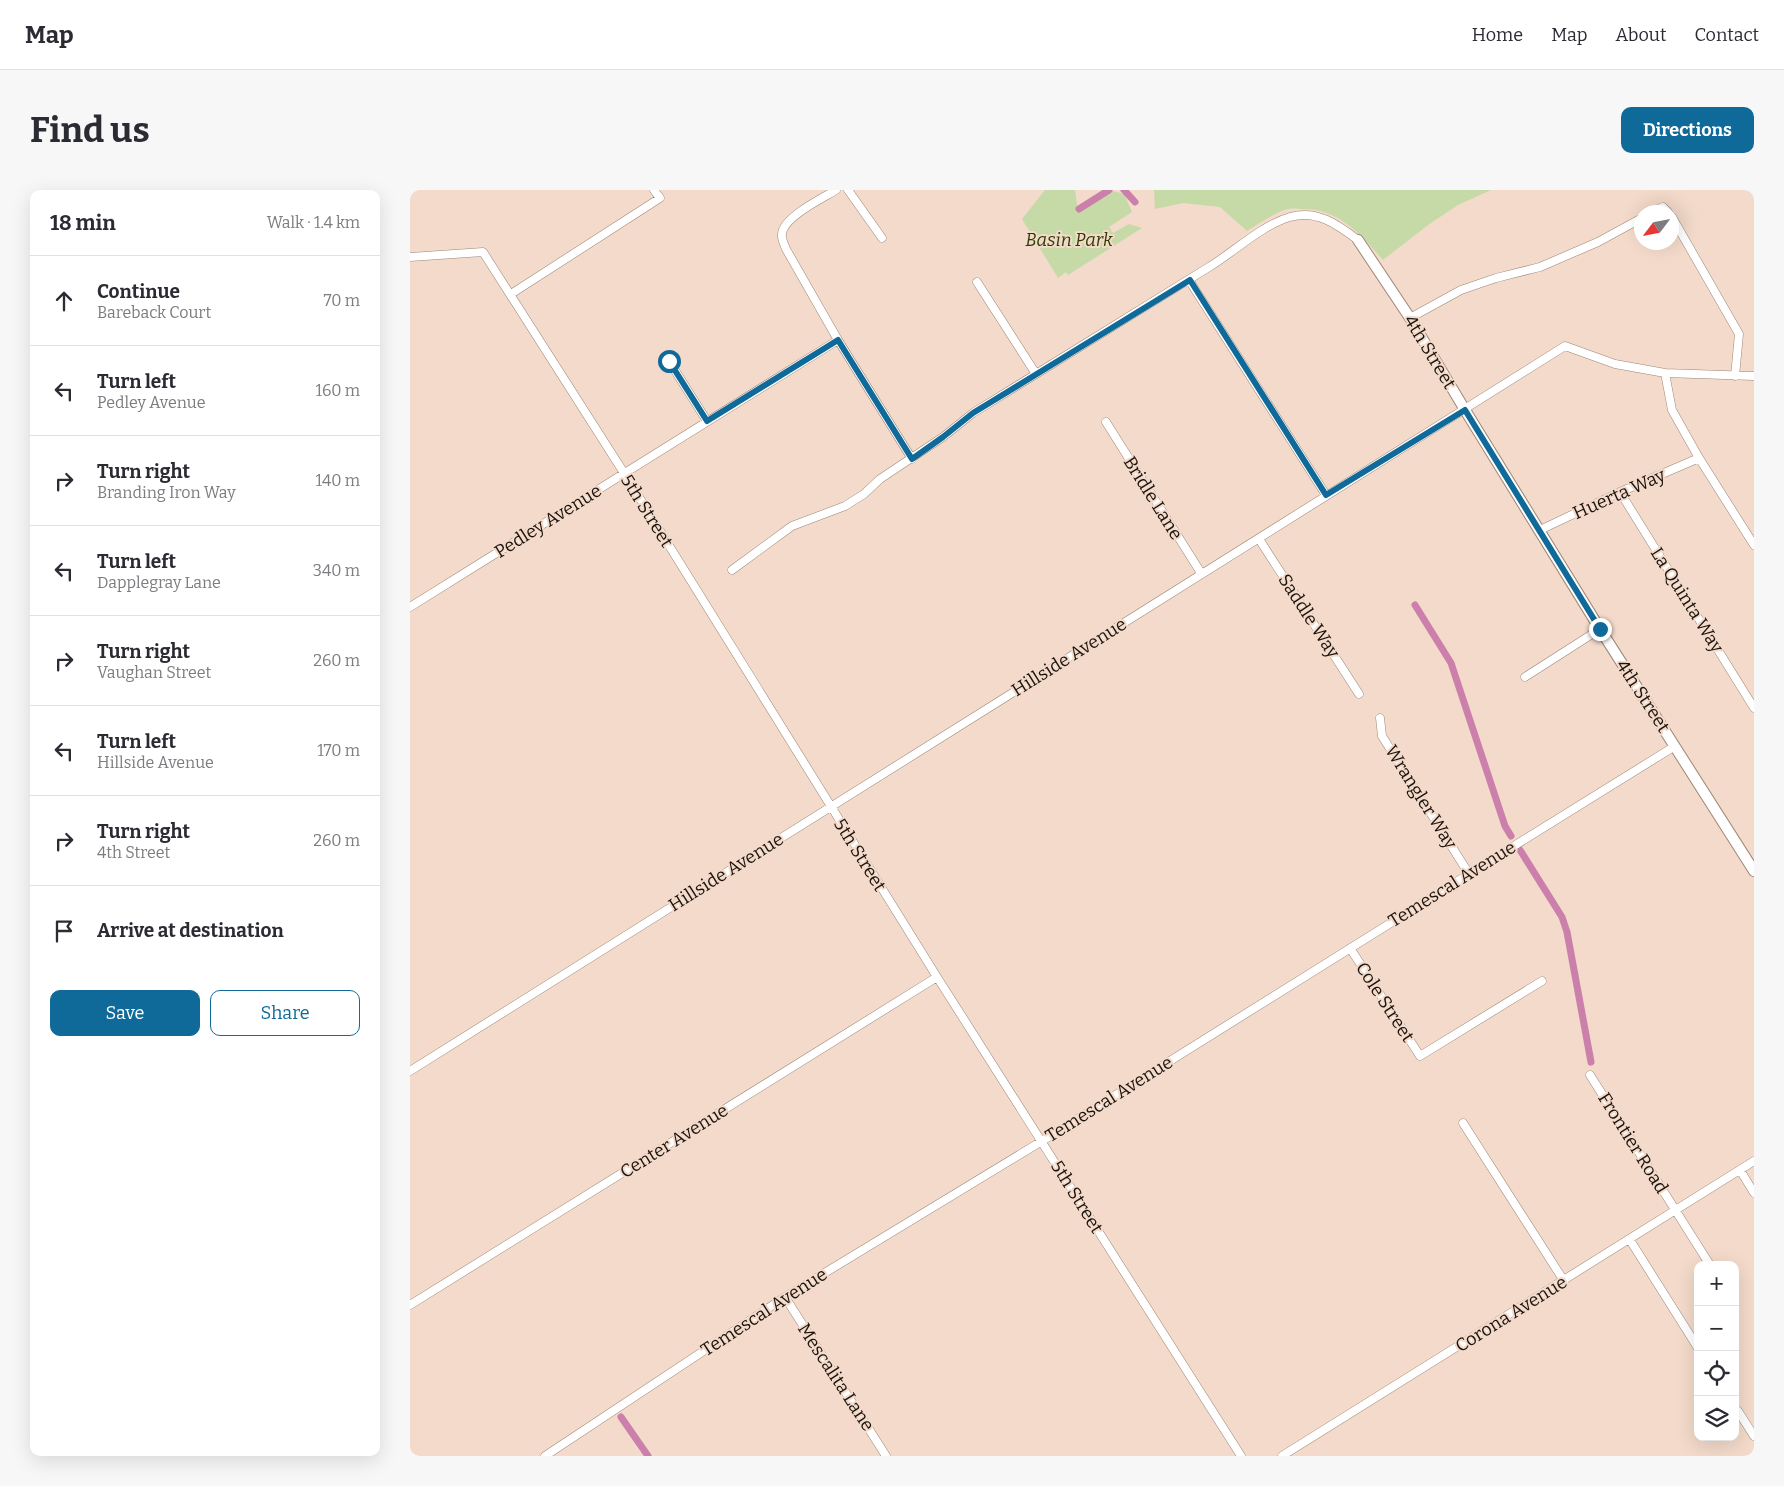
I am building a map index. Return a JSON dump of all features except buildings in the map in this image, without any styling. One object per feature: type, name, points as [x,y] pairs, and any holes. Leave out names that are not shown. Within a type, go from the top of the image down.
[{"type":"street","points":[[510,294],[660,198],[654,190]]},
{"type":"street","points":[[836,190],[791,218],[781,234],[786,249],[838,340],[912,459]]},
{"type":"street","points":[[848,190],[882,238]]},
{"type":"street","points":[[732,570],[792,526],[845,506],[864,494],[880,479],[943,437],[973,413],[1190,280],[1268,226],[1291,216],[1314,216],[1336,223],[1358,240]]},
{"type":"street","points":[[1410,318],[1461,290],[1496,278],[1540,267],[1598,242],[1634,222]]},
{"type":"street","points":[[1679,230],[1739,334],[1735,376]]},
{"type":"street","name":"4th Street","points":[[1358,240],[1410,318],[1600,629],[1754,871]]},
{"type":"street","name":"5th Street","points":[[410,257],[483,252],[624,473],[937,977],[1241,1456]]},
{"type":"street","points":[[1190,280],[1326,495]]},
{"type":"street","points":[[977,282],[1036,374]]},
{"type":"street","name":"Pedley Avenue","points":[[410,607],[838,340]]},
{"type":"street","name":"Hillside Avenue","points":[[410,1071],[1259,539],[1326,495],[1465,410],[1564,346],[1615,364],[1665,373],[1754,376]]},
{"type":"street","points":[[669,361],[707,421]]},
{"type":"street","points":[[1665,373],[1672,410],[1699,458],[1754,545]]},
{"type":"street","name":"Bridle Lane","points":[[1106,422],[1201,574]]},
{"type":"street","name":"Huerta Way","points":[[1540,530],[1620,492],[1699,458]]},
{"type":"street","name":"La Quinta Way","points":[[1620,492],[1754,708]]},
{"type":"street","name":"Saddle Way","points":[[1259,539],[1359,694]]},
{"type":"street","points":[[1525,677],[1600,629]]},
{"type":"street","name":"Wrangler Way","points":[[1380,718],[1382,736],[1469,874]]},
{"type":"street","name":"Temescal Avenue","points":[[545,1456],[557,1453],[785,1298],[1042,1141],[1676,746]]},
{"type":"street","name":"Cole Street","points":[[1350,948],[1420,1056],[1542,981]]},
{"type":"street","name":"Center Avenue","points":[[410,1305],[937,977]]},
{"type":"street","name":"Frontier Road","points":[[1590,1075],[1707,1261]]},
{"type":"street","points":[[1463,1123],[1564,1281]]},
{"type":"street","name":"Corona Avenue","points":[[1282,1456],[1754,1162]]},
{"type":"street","points":[[1740,1170],[1754,1193]]},
{"type":"street","points":[[1630,1240],[1694,1342]]},
{"type":"street","name":"Mescalita Lane","points":[[785,1298],[886,1456]]},
{"type":"street","points":[[1739,1413],[1754,1436]]},
{"type":"green space","name":"Basin Park","points":[[1045,190],[1075,190],[1078,211],[1081,212],[1113,191],[1124,194],[1132,212],[1109,227],[1113,233],[1129,224],[1142,228],[1068,275],[1066,272],[1058,278],[1022,219]]},
{"type":"green space","points":[[1154,190],[1491,190],[1458,205],[1428,225],[1383,260],[1358,233],[1328,213],[1317,210],[1283,210],[1247,231],[1220,207],[1183,203],[1155,209]]},
{"type":"waterway","points":[[1079,209],[1109,190]]},
{"type":"waterway","points":[[1124,190],[1135,202]]},
{"type":"waterway","points":[[1415,605],[1451,663],[1505,826],[1511,836]]},
{"type":"waterway","points":[[1520,850],[1562,917],[1567,932],[1591,1062]]},
{"type":"waterway","points":[[621,1417],[648,1456]]},
{"type":"route","points":[[669,361],[707,421],[838,340],[912,459],[973,413],[1190,280],[1326,495],[1465,410],[1600,629]]}]
